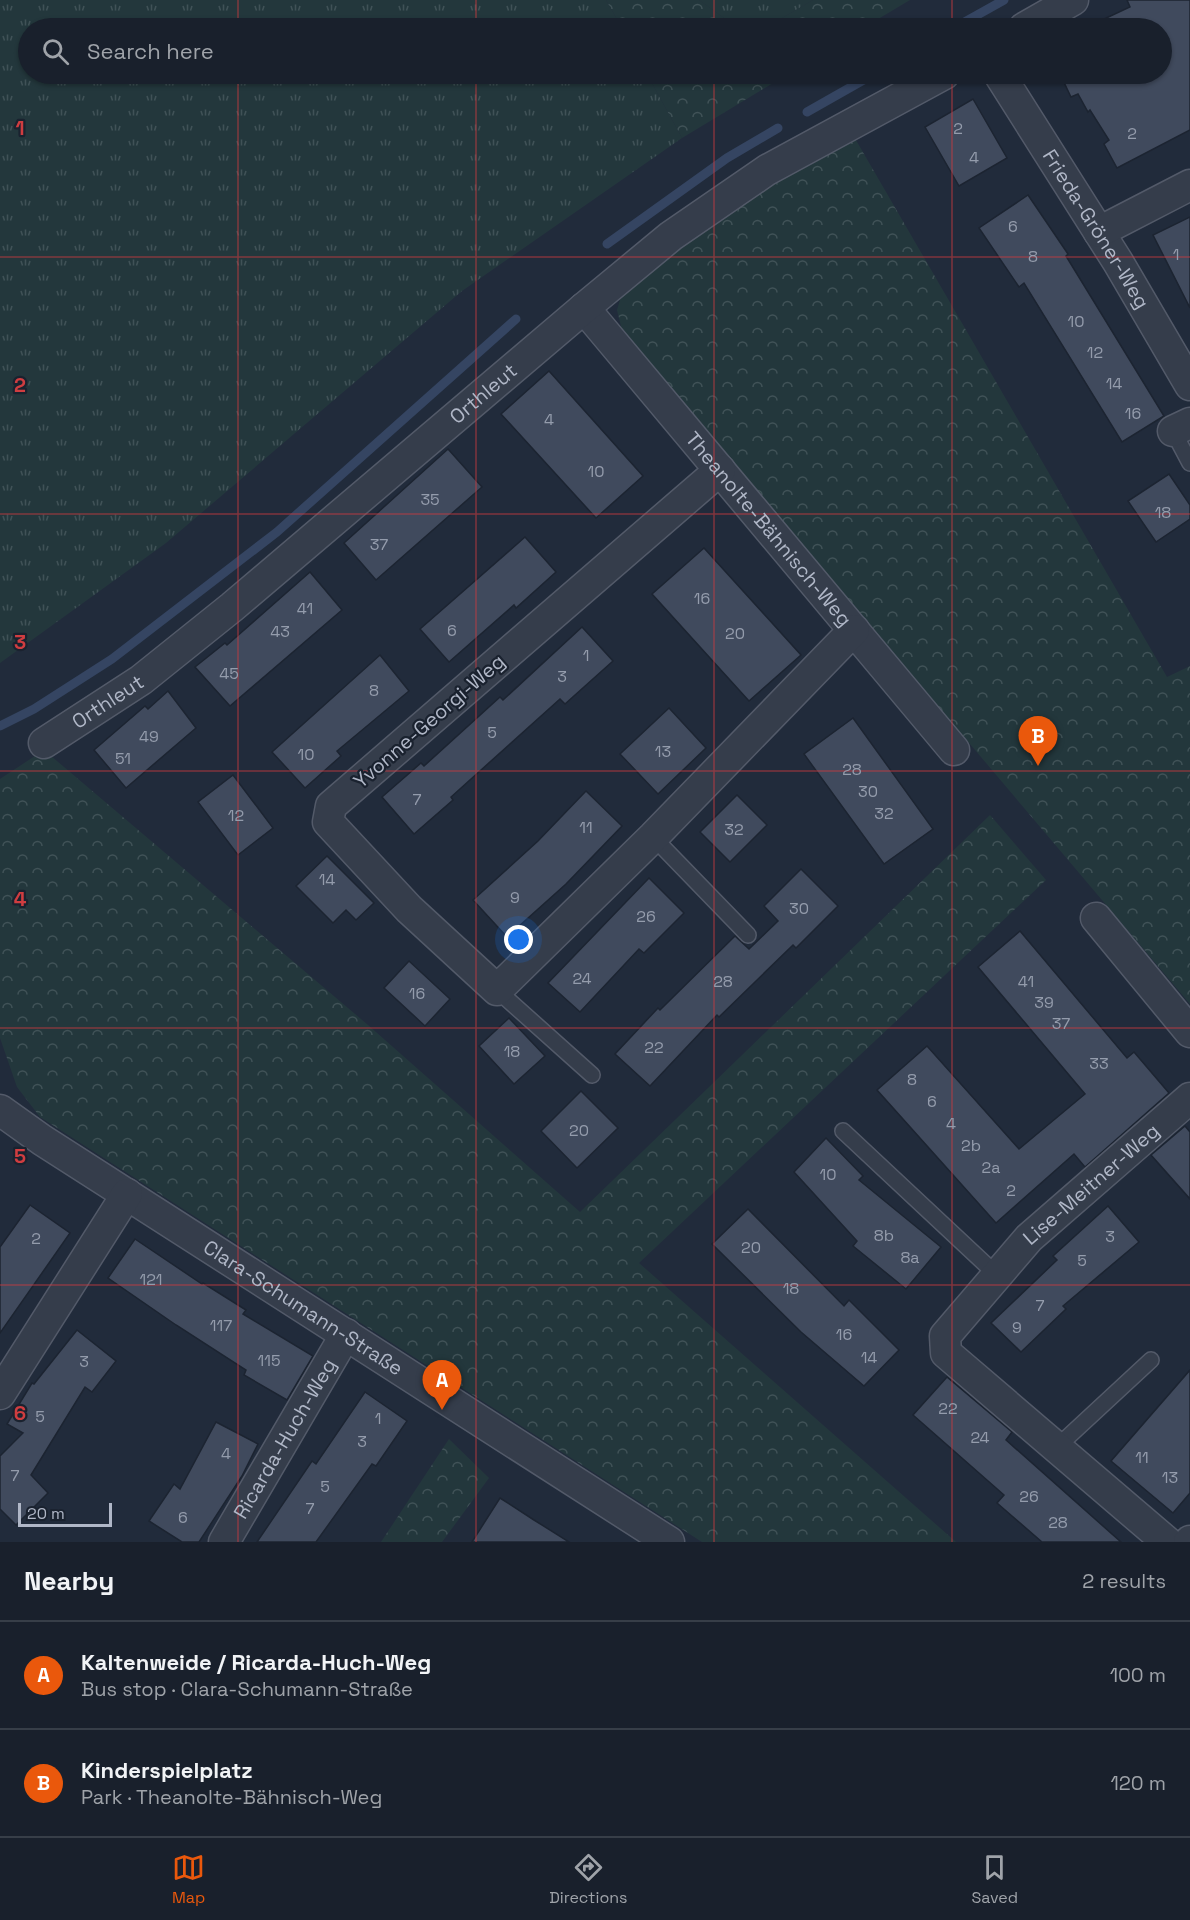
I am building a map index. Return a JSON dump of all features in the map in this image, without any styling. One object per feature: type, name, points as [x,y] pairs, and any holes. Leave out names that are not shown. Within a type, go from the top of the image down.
[{"type":"street","points":[[1042,18],[1073,0]]},
{"type":"street","name":"Orthleut","points":[[44,742],[141,680],[232,607],[671,236],[767,170],[926,84]]},
{"type":"street","name":"Frieda-Gröner-Weg","points":[[1005,84],[1099,232],[1190,385]]},
{"type":"street","points":[[1099,232],[1190,184]]},
{"type":"street","name":"Theanolte-Bähnisch-Weg","points":[[584,308],[954,750]]},
{"type":"street","name":"Yvonne-Georgi-Weg","points":[[497,990],[409,909],[328,822],[331,806],[720,470]]},
{"type":"street","points":[[497,990],[653,837],[854,630]]},
{"type":"street","points":[[1096,918],[1190,1032]]},
{"type":"street","name":"Lise-Meitner-Weg","points":[[1167,1542],[946,1353],[945,1336],[1029,1238],[1190,1098]]},
{"type":"street","name":"Clara-Schumann-Straße","points":[[0,1110],[42,1140],[669,1542]]},
{"type":"street","points":[[0,1394],[128,1194]]},
{"type":"street","name":"Ricarda-Huch-Weg","points":[[224,1542],[346,1334]]},
{"type":"lane","points":[[1181,427],[1190,463]]},
{"type":"lane","points":[[653,837],[748,935]]},
{"type":"lane","name":"Yvonne-Georgi-Weg","points":[[497,990],[592,1075]]},
{"type":"lane","points":[[843,1131],[996,1275]]},
{"type":"lane","points":[[1056,1448],[1151,1360]]},
{"type":"green space","points":[[0,0],[606,0],[616,18],[18,18],[18,84],[652,84],[682,138],[462,291],[166,543],[0,663]]},
{"type":"green space","points":[[606,0],[699,0],[724,18],[616,18]]},
{"type":"green space","points":[[699,0],[813,0],[782,18],[724,18]]},
{"type":"green space","points":[[813,0],[910,0],[880,18],[782,18]]},
{"type":"green space","points":[[652,84],[771,84],[682,138]]},
{"type":"green space","points":[[853,135],[1167,677],[1190,666],[1190,1004],[623,334],[617,310],[624,287],[765,187]]},
{"type":"green space","points":[[44,750],[368,1025],[580,1212],[990,815],[1046,880],[639,1263],[956,1542],[702,1542],[40,1117],[17,1087],[0,1038],[0,779]]},
{"type":"green space","points":[[449,1439],[489,1478],[442,1542],[381,1542]]},
{"type":"building","points":[[1127,0],[1190,0],[1190,130],[1117,168],[1104,144],[1109,140],[1078,94],[1071,97],[1065,84],[1172,84],[1172,18],[1106,18],[1130,7]]},
{"type":"building","points":[[973,99],[1007,158],[959,186],[925,127]]},
{"type":"building","points":[[1028,195],[1068,254],[1066,256],[1164,416],[1122,442],[1024,283],[1019,287],[979,228]]},
{"type":"building","points":[[1190,217],[1190,308],[1153,235]]},
{"type":"building","points":[[549,371],[643,476],[596,518],[501,414]]},
{"type":"building","points":[[448,449],[482,487],[376,580],[344,543]]},
{"type":"building","points":[[1169,474],[1190,505],[1190,519],[1156,542],[1128,501]]},
{"type":"building","points":[[525,537],[556,572],[516,608],[514,605],[449,662],[420,629]]},
{"type":"building","points":[[704,548],[801,655],[749,701],[652,594]]},
{"type":"building","points":[[310,572],[342,610],[230,706],[195,667],[225,643],[227,645]]},
{"type":"building","points":[[582,627],[613,661],[565,704],[560,699],[451,797],[453,800],[414,834],[382,797],[421,763],[424,766],[500,697],[503,700]]},
{"type":"building","points":[[380,655],[409,691],[337,751],[341,756],[305,788],[272,752]]},
{"type":"building","points":[[168,691],[196,728],[126,788],[94,750],[145,706],[148,709]]},
{"type":"building","points":[[669,708],[706,748],[658,794],[620,754]]},
{"type":"building","points":[[853,718],[933,829],[884,864],[804,754]]},
{"type":"building","points":[[233,775],[273,828],[238,855],[198,802]]},
{"type":"building","points":[[586,791],[622,826],[566,884],[507,937],[473,900],[538,841]]},
{"type":"building","points":[[737,795],[767,825],[730,862],[700,832]]},
{"type":"building","points":[[327,856],[374,903],[356,920],[346,910],[333,923],[296,886]]},
{"type":"building","points":[[801,869],[838,906],[796,948],[793,945],[719,1017],[717,1015],[650,1086],[615,1054],[658,1008],[660,1010],[735,936],[749,949],[778,921],[764,906]]},
{"type":"building","points":[[649,878],[684,913],[644,953],[639,949],[580,1012],[548,983]]},
{"type":"building","points":[[1020,931],[1127,1058],[1134,1052],[1169,1093],[1085,1167],[1074,1154],[996,1223],[877,1090],[927,1046],[1019,1149],[1085,1094],[978,967]]},
{"type":"building","points":[[409,961],[450,999],[425,1026],[384,988]]},
{"type":"building","points":[[509,1018],[545,1056],[514,1084],[479,1046]]},
{"type":"building","points":[[581,1091],[618,1128],[577,1168],[541,1131]]},
{"type":"building","points":[[1185,1126],[1190,1132],[1190,1199],[1151,1155]]},
{"type":"building","points":[[826,1138],[863,1176],[859,1180],[941,1247],[906,1289],[853,1246],[857,1241],[794,1172]]},
{"type":"building","points":[[30,1205],[70,1233],[0,1333],[0,1247]]},
{"type":"building","points":[[1108,1206],[1139,1242],[1063,1306],[1066,1309],[1021,1352],[991,1323],[1057,1260],[1053,1256]]},
{"type":"building","points":[[748,1209],[844,1306],[849,1300],[899,1350],[864,1386],[801,1332],[712,1244]]},
{"type":"building","points":[[135,1239],[202,1284],[246,1310],[243,1314],[313,1356],[287,1400],[244,1375],[246,1370],[108,1278]]},
{"type":"building","points":[[77,1330],[116,1361],[92,1392],[85,1387],[31,1475],[48,1493],[16,1525],[0,1509],[0,1456],[23,1433],[7,1424],[32,1383],[34,1384]]},
{"type":"building","points":[[1190,1370],[1190,1493],[1173,1513],[1111,1461]]},
{"type":"building","points":[[947,1377],[1012,1432],[1006,1440],[1121,1542],[1042,1542],[997,1503],[1004,1495],[913,1415]]},
{"type":"building","points":[[365,1392],[407,1421],[376,1466],[372,1464],[316,1542],[257,1542],[312,1461],[316,1464]]},
{"type":"building","points":[[216,1422],[258,1444],[242,1476],[199,1542],[182,1542],[149,1521],[174,1484],[180,1489]]},
{"type":"building","points":[[500,1498],[534,1520],[569,1542],[472,1542]]},
{"type":"waterway","points":[[972,18],[1004,0]]},
{"type":"waterway","points":[[807,112],[856,84]]},
{"type":"waterway","points":[[607,244],[727,158],[778,128]]},
{"type":"waterway","points":[[0,726],[34,709],[112,659],[277,532],[516,319]]},
{"type":"place","name":"Kinderspielplatz","points":[[1038,766]]},
{"type":"place","name":"Kaltenweide / Ricarda-Huch-Weg","points":[[442,1410]]}]
